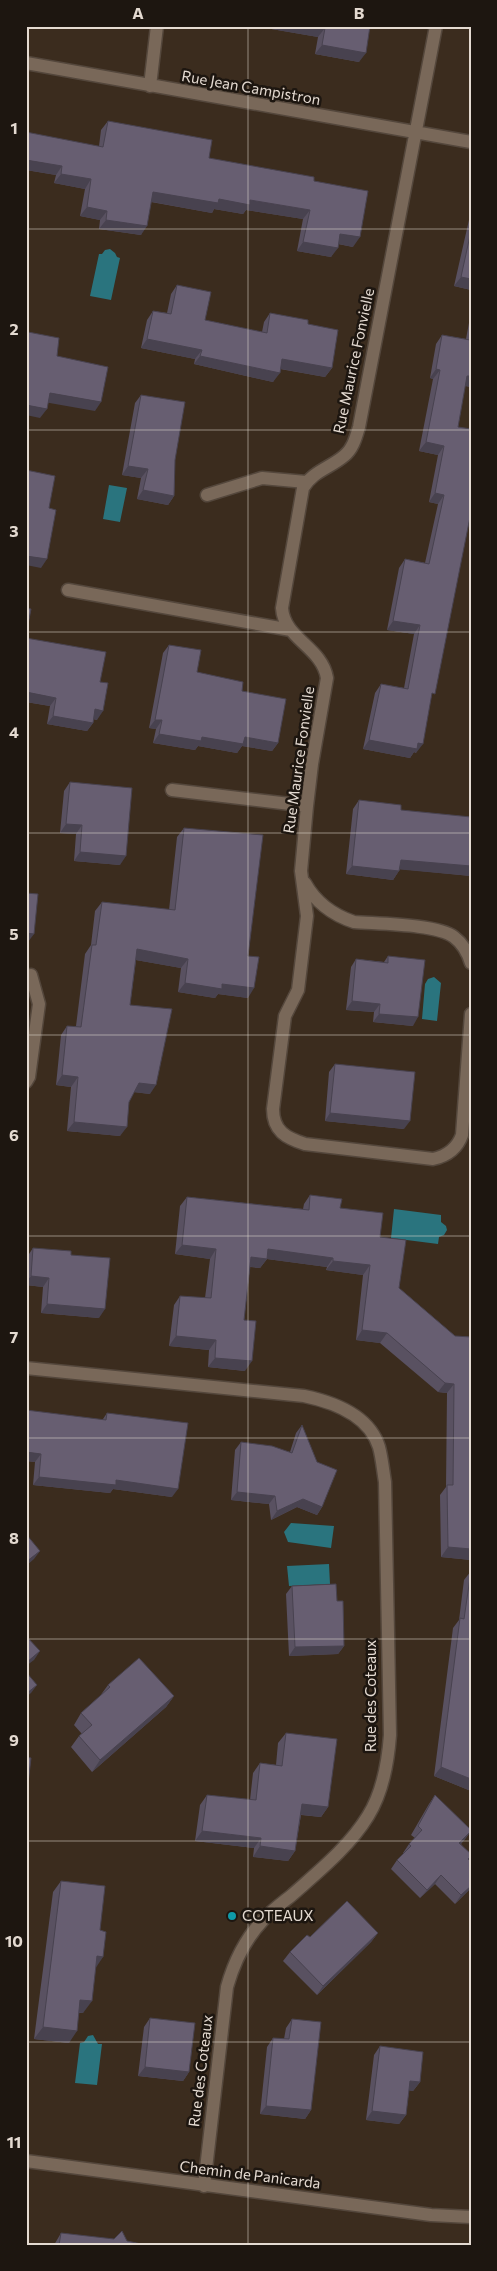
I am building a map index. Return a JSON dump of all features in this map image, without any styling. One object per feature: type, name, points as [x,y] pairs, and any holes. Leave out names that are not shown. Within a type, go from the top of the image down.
[{"type":"street","points":[[150,86],[157,26]]},
{"type":"street","name":"Rue Maurice Fonvielle","points":[[436,26],[414,132],[359,427],[351,449],[306,482],[301,493],[282,608],[284,620],[291,630],[317,655],[326,670],[327,678],[312,764],[302,863],[307,916],[298,990],[285,1016],[273,1110],[275,1124],[286,1137],[305,1144],[432,1159],[446,1155],[456,1146],[462,1135],[471,1014]]},
{"type":"street","name":"Rue Jean Campistron","points":[[26,63],[471,142]]},
{"type":"street","points":[[207,495],[262,478],[306,482]]},
{"type":"street","points":[[68,590],[291,630]]},
{"type":"street","points":[[172,790],[307,806]]},
{"type":"street","points":[[303,879],[309,890],[324,907],[341,918],[354,922],[438,930],[454,937],[466,951],[471,963]]},
{"type":"street","points":[[26,1082],[29,1077],[39,1004],[31,975]]},
{"type":"street","name":"Rue des Coteaux","points":[[26,1368],[304,1396],[321,1400],[350,1412],[364,1424],[379,1446],[384,1482],[390,1735],[385,1774],[370,1814],[358,1831],[317,1873],[264,1919],[246,1942],[232,1970],[227,1987],[204,2186]]},
{"type":"street","name":"Chemin de Panicarda","points":[[26,2161],[431,2215],[471,2217]]},
{"type":"water","points":[[110,249],[120,258],[111,300],[90,296],[99,254]]},
{"type":"water","points":[[109,485],[127,488],[120,522],[103,519]]},
{"type":"water","points":[[434,977],[441,983],[437,1021],[422,1019],[425,984],[428,979]]},
{"type":"water","points":[[394,1209],[441,1215],[441,1222],[446,1226],[447,1230],[444,1235],[439,1237],[438,1244],[391,1238]]},
{"type":"water","points":[[291,1523],[334,1526],[331,1548],[288,1542],[284,1532]]},
{"type":"water","points":[[329,1564],[330,1584],[289,1586],[287,1566]]},
{"type":"water","points":[[93,2035],[98,2044],[102,2044],[97,2085],[75,2083],[80,2043],[84,2042],[88,2036]]},
{"type":"building","points":[[312,26],[370,26],[366,53],[322,45],[325,28]]},
{"type":"building","points":[[108,121],[212,140],[209,158],[314,177],[314,181],[368,191],[360,237],[340,234],[338,248],[303,242],[310,210],[250,200],[250,205],[219,199],[218,203],[153,192],[147,226],[106,220],[107,211],[87,207],[91,179],[61,174],[62,166],[26,160],[26,132],[103,147]]},
{"type":"building","points":[[471,231],[471,279],[461,277]]},
{"type":"building","points":[[177,285],[211,292],[205,320],[267,333],[270,313],[308,320],[308,324],[338,330],[332,368],[282,359],[280,373],[200,356],[202,350],[147,339],[153,311],[171,314]]},
{"type":"building","points":[[28,332],[59,338],[57,356],[108,367],[101,402],[50,393],[47,409],[26,405],[26,343]]},
{"type":"building","points":[[442,335],[470,340],[471,336],[471,376],[467,376],[458,427],[471,429],[471,512],[435,694],[432,693],[423,744],[418,743],[417,749],[369,740],[381,684],[408,689],[420,625],[393,621],[405,559],[429,564],[444,495],[435,493],[444,446],[426,442],[440,370],[436,369]]},
{"type":"building","points":[[141,395],[185,402],[175,460],[174,496],[143,490],[148,469],[128,466]]},
{"type":"building","points":[[26,470],[55,476],[49,508],[56,510],[47,559],[26,556]]},
{"type":"building","points":[[26,608],[31,609],[26,635]]},
{"type":"building","points":[[26,638],[106,652],[100,682],[108,683],[103,711],[95,709],[93,723],[53,716],[56,698],[26,692]]},
{"type":"building","points":[[169,645],[201,650],[197,672],[243,682],[242,691],[286,699],[278,743],[245,737],[243,744],[202,737],[201,741],[159,734],[162,720],[155,720]]},
{"type":"building","points":[[70,782],[132,788],[126,856],[80,852],[82,825],[66,824]]},
{"type":"building","points":[[359,800],[401,805],[401,810],[471,817],[471,866],[401,860],[399,871],[352,866]]},
{"type":"building","points":[[184,828],[263,835],[248,956],[259,957],[254,988],[222,984],[222,989],[185,983],[188,959],[137,949],[130,1005],[172,1009],[156,1085],[139,1083],[129,1102],[127,1127],[74,1122],[78,1077],[62,1075],[67,1026],[81,1027],[92,945],[96,945],[102,902],[175,910]]},
{"type":"building","points":[[26,893],[38,894],[34,934],[26,933]]},
{"type":"building","points":[[388,956],[425,960],[418,1017],[379,1014],[380,1004],[352,1001],[356,959],[388,963]]},
{"type":"building","points":[[335,1064],[415,1072],[410,1121],[330,1113]]},
{"type":"building","points":[[310,1195],[342,1199],[340,1208],[383,1213],[380,1237],[406,1240],[399,1288],[455,1336],[471,1337],[471,1549],[448,1547],[447,1485],[453,1485],[454,1384],[445,1383],[387,1333],[362,1330],[370,1265],[333,1261],[333,1258],[268,1249],[267,1259],[251,1257],[244,1320],[256,1321],[252,1361],[215,1358],[216,1340],[176,1336],[180,1296],[211,1298],[216,1249],[182,1245],[187,1197],[309,1210]]},
{"type":"building","points":[[33,1248],[71,1251],[71,1255],[110,1258],[105,1309],[47,1304],[49,1278],[31,1276]]},
{"type":"building","points":[[26,1410],[106,1420],[107,1413],[188,1423],[178,1489],[116,1480],[116,1485],[39,1477],[41,1454],[26,1452]]},
{"type":"building","points":[[302,1425],[317,1462],[337,1470],[322,1507],[303,1499],[277,1511],[275,1496],[237,1492],[241,1442],[272,1446],[292,1453]]},
{"type":"building","points":[[26,1534],[40,1551],[26,1562]]},
{"type":"building","points":[[471,1571],[471,1779],[441,1767],[460,1618],[464,1619]]},
{"type":"building","points":[[336,1584],[337,1601],[343,1601],[344,1646],[295,1647],[292,1586]]},
{"type":"building","points":[[26,1636],[40,1651],[26,1663]]},
{"type":"building","points":[[139,1658],[174,1696],[100,1760],[79,1736],[92,1725],[81,1713],[110,1687],[108,1685]]},
{"type":"building","points":[[26,1672],[37,1685],[26,1694]]},
{"type":"building","points":[[286,1733],[337,1739],[328,1807],[302,1804],[295,1851],[260,1846],[261,1838],[202,1831],[207,1795],[256,1800],[260,1763],[282,1766]]},
{"type":"building","points":[[26,1757],[31,1758],[26,1801]]},
{"type":"building","points":[[435,1795],[471,1830],[459,1843],[471,1854],[468,1859],[471,1862],[471,1886],[461,1895],[441,1875],[427,1890],[397,1860],[411,1846],[409,1844],[422,1830],[418,1826]]},
{"type":"building","points":[[61,1881],[105,1886],[100,1930],[106,1932],[103,1957],[97,1956],[92,2001],[80,2000],[77,2031],[43,2027]]},
{"type":"building","points":[[347,1901],[378,1933],[323,1986],[290,1952],[307,1935],[310,1937]]},
{"type":"building","points":[[150,2018],[195,2023],[189,2072],[145,2067]]},
{"type":"building","points":[[292,2019],[321,2022],[311,2110],[266,2106],[273,2038],[289,2039]]},
{"type":"building","points":[[380,2046],[423,2052],[420,2082],[410,2081],[406,2115],[372,2111]]},
{"type":"building","points":[[122,2231],[127,2241],[146,2245],[59,2245],[61,2233],[114,2239]]},
{"type":"place","name":"COTEAUX","points":[[232,1916]]}]
